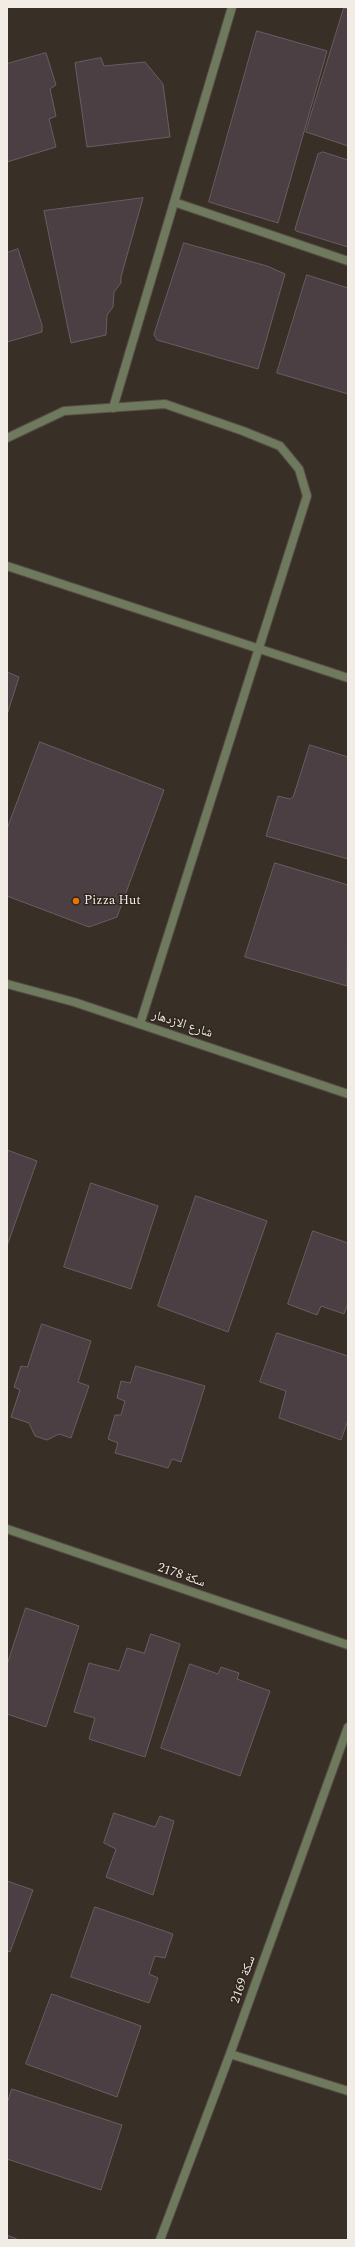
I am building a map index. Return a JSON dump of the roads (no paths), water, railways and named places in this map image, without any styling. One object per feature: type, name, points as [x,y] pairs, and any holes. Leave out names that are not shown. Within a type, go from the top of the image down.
[{"type":"street","points":[[113,408],[232,7]]},
{"type":"street","points":[[174,202],[348,261]]},
{"type":"street","points":[[7,438],[64,411],[164,404],[243,431],[280,446],[299,469],[307,496],[140,1024]]},
{"type":"street","points":[[7,566],[258,650],[348,678]]},
{"type":"street","name":"شارع الازدهار","points":[[7,984],[74,1002],[348,1094]]},
{"type":"street","name":"سكة 2178","points":[[7,1529],[348,1645]]},
{"type":"street","name":"سكة 2169","points":[[160,2240],[230,2054],[348,1727]]},
{"type":"street","points":[[230,2054],[348,2091]]},
{"type":"place","name":"Pizza Hut","points":[[76,901]]}]
